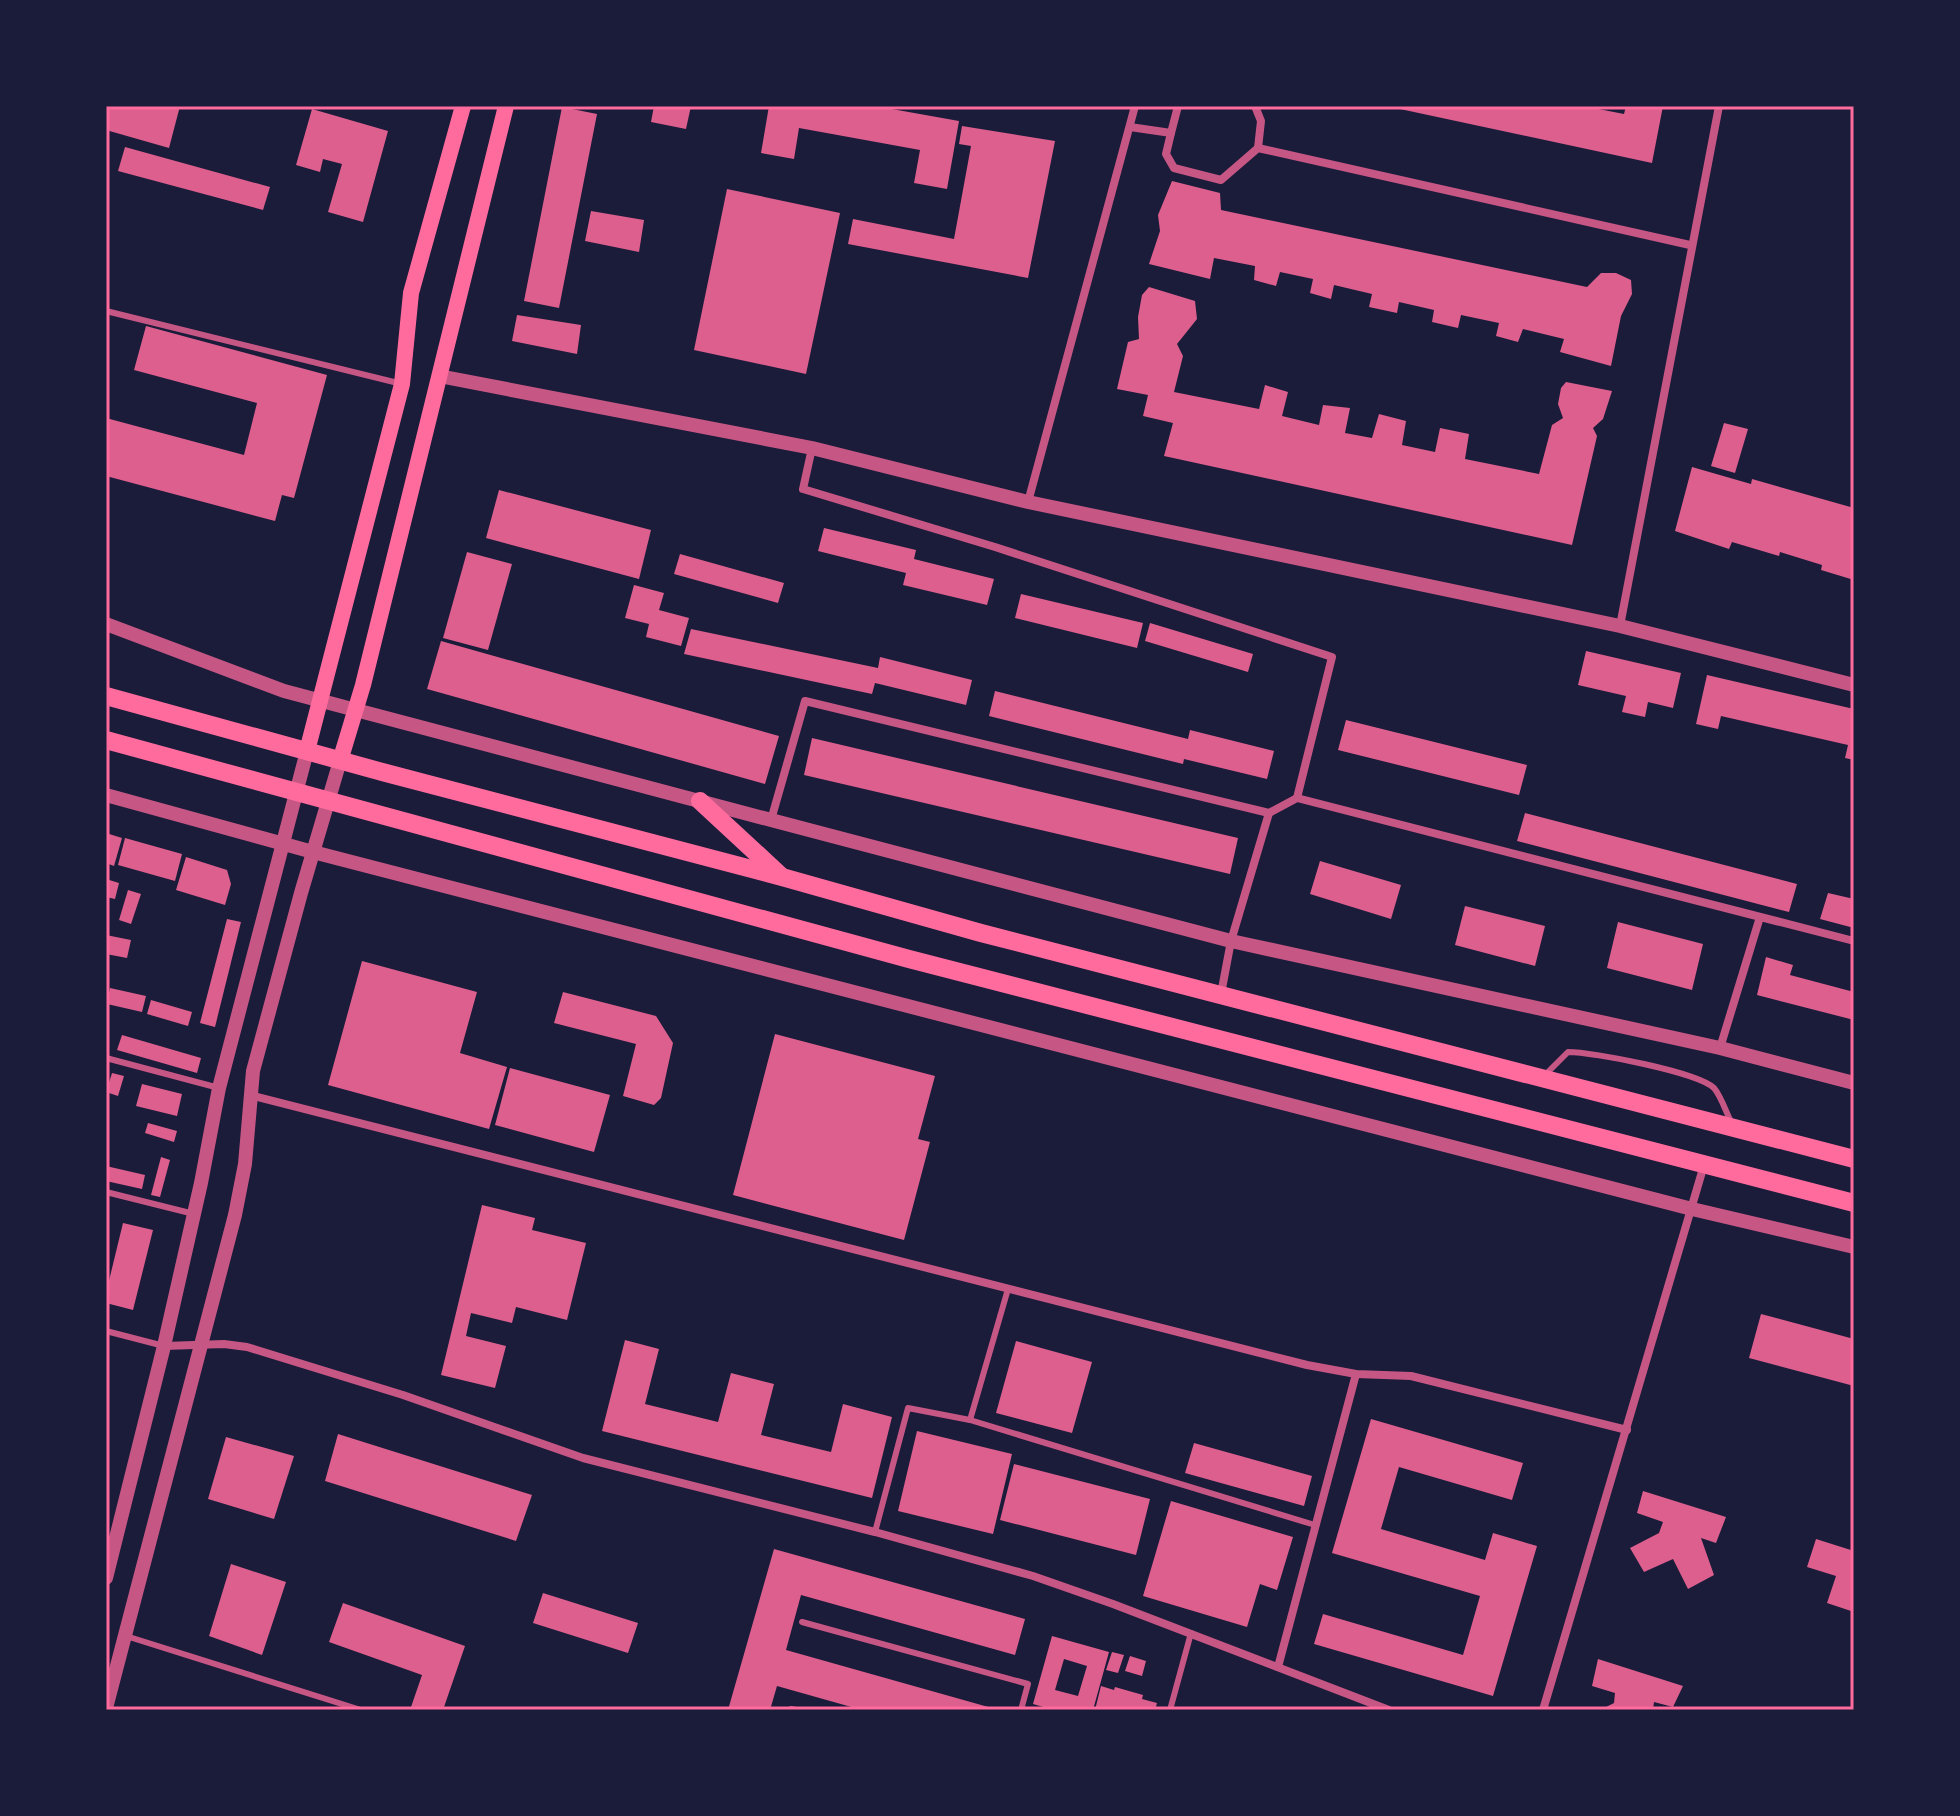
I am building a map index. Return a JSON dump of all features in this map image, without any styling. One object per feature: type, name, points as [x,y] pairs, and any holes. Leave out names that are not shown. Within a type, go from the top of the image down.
[{"type":"main road","points":[[307,751],[402,384],[411,293],[463,106]]},
{"type":"main road","points":[[340,761],[356,709],[506,106]]},
{"type":"main road","points":[[106,696],[981,933],[1854,1159]]},
{"type":"main road","points":[[106,740],[909,959],[1854,1203]]},
{"type":"main road","points":[[700,801],[782,877]]},
{"type":"street","points":[[1028,502],[1135,106]]},
{"type":"street","points":[[1178,106],[1166,154],[1174,168],[1221,180],[1258,148],[1261,121],[1255,106]]},
{"type":"street","points":[[1620,626],[1690,245],[1719,106]]},
{"type":"street","points":[[1130,127],[1171,133]]},
{"type":"street","points":[[1258,148],[1690,245]]},
{"type":"street","points":[[439,376],[812,448],[1028,502],[1620,626],[1854,685]]},
{"type":"street","points":[[812,448],[803,489],[995,547],[1332,657],[1297,798]]},
{"type":"street","points":[[106,624],[284,691],[1231,941],[1720,1048],[1854,1083]]},
{"type":"street","points":[[771,820],[805,701],[1269,813],[1297,798],[1854,941]]},
{"type":"street","points":[[106,1578],[164,1346],[219,1088],[307,751]]},
{"type":"street","points":[[106,1708],[235,1215],[245,1164],[253,1071],[340,761]]},
{"type":"street","points":[[106,795],[313,852],[1692,1209],[1854,1247]]},
{"type":"street","points":[[1221,994],[1231,941],[1269,813]]},
{"type":"street","points":[[1720,1048],[1760,917]]},
{"type":"street","points":[[249,1095],[1307,1365],[1356,1374],[1411,1376],[1627,1430]]},
{"type":"street","points":[[1543,1710],[1704,1165]]},
{"type":"street","points":[[164,1346],[224,1344],[247,1347],[403,1395],[583,1458],[875,1532],[1033,1576],[1389,1710]]},
{"type":"street","points":[[1278,1667],[1356,1374]]},
{"type":"lane","points":[[106,311],[402,384]]},
{"type":"lane","points":[[1542,1078],[1568,1052],[1590,1052],[1696,1079],[1714,1089],[1735,1128]]},
{"type":"lane","points":[[106,1058],[219,1088]]},
{"type":"lane","points":[[106,1192],[194,1214]]},
{"type":"lane","points":[[970,1420],[1008,1289]]},
{"type":"lane","points":[[106,1331],[164,1346]]},
{"type":"lane","points":[[875,1532],[908,1408],[970,1420],[1315,1525]]},
{"type":"lane","points":[[802,1622],[1028,1684],[1021,1710]]},
{"type":"lane","points":[[1170,1710],[1191,1633]]},
{"type":"lane","points":[[126,1636],[361,1710]]},
{"type":"building","points":[[106,106],[180,106],[169,148],[106,130]]},
{"type":"building","points":[[654,106],[691,106],[686,129],[651,122]]},
{"type":"building","points":[[769,106],[875,106],[959,121],[947,189],[914,183],[920,150],[799,128],[794,159],[761,153]]},
{"type":"building","points":[[1386,106],[1583,106],[1624,114],[1626,106],[1663,106],[1652,163]]},
{"type":"building","points":[[562,107],[597,114],[559,308],[524,301]]},
{"type":"building","points":[[312,109],[388,131],[363,222],[328,212],[342,164],[323,159],[320,172],[296,165]]},
{"type":"building","points":[[962,126],[1055,141],[1028,278],[848,244],[853,219],[954,239],[971,146],[959,144]]},
{"type":"building","points":[[125,147],[270,187],[263,210],[118,171]]},
{"type":"building","points":[[1172,181],[1220,193],[1221,210],[1587,287],[1601,273],[1616,273],[1631,280],[1632,294],[1621,316],[1611,366],[1560,352],[1564,339],[1523,329],[1518,342],[1496,336],[1499,323],[1461,315],[1458,328],[1432,322],[1434,310],[1399,302],[1397,313],[1369,307],[1372,294],[1334,285],[1331,299],[1310,293],[1313,279],[1280,272],[1276,286],[1254,280],[1255,266],[1214,258],[1210,279],[1149,264],[1160,231],[1158,215]]},
{"type":"building","points":[[727,189],[840,213],[806,374],[694,350]]},
{"type":"building","points":[[591,211],[644,220],[639,252],[585,241]]},
{"type":"building","points":[[1149,287],[1195,301],[1197,319],[1177,344],[1183,356],[1174,392],[1259,409],[1265,385],[1288,392],[1282,416],[1319,425],[1323,405],[1350,408],[1345,433],[1372,438],[1379,414],[1406,421],[1402,445],[1435,452],[1440,428],[1469,434],[1465,459],[1539,474],[1552,425],[1563,418],[1558,404],[1561,388],[1566,382],[1612,391],[1603,419],[1593,428],[1597,436],[1572,545],[1164,456],[1173,423],[1143,416],[1148,395],[1117,389],[1128,342],[1139,339],[1138,317],[1142,295]]},
{"type":"building","points":[[517,315],[581,325],[577,354],[512,341]]},
{"type":"building","points":[[146,326],[327,375],[294,498],[282,495],[275,521],[106,476],[106,418],[244,455],[257,403],[134,370]]},
{"type":"building","points":[[1724,423],[1748,429],[1735,473],[1711,466]]},
{"type":"building","points":[[1692,467],[1751,484],[1752,479],[1854,508],[1854,580],[1821,570],[1822,565],[1780,552],[1779,556],[1732,542],[1729,549],[1675,531]]},
{"type":"building","points":[[499,490],[651,530],[639,579],[486,538]]},
{"type":"building","points":[[824,528],[916,550],[914,559],[994,579],[987,605],[903,585],[906,573],[818,551]]},
{"type":"building","points":[[467,552],[512,564],[488,650],[443,638]]},
{"type":"building","points":[[680,554],[784,583],[778,603],[674,574]]},
{"type":"building","points":[[634,585],[664,593],[659,610],[689,618],[681,646],[646,637],[649,624],[625,618]]},
{"type":"building","points":[[1021,594],[1143,623],[1137,648],[1015,618]]},
{"type":"building","points":[[1150,623],[1253,654],[1248,672],[1145,641]]},
{"type":"building","points":[[691,629],[878,668],[880,657],[972,680],[966,705],[875,683],[872,694],[684,654]]},
{"type":"building","points":[[441,641],[779,736],[765,784],[427,689]]},
{"type":"building","points":[[1586,651],[1681,673],[1673,708],[1648,702],[1645,717],[1622,712],[1626,696],[1578,685]]},
{"type":"building","points":[[1707,675],[1854,709],[1854,760],[1845,758],[1848,745],[1721,716],[1718,729],[1696,724]]},
{"type":"building","points":[[995,691],[1188,739],[1190,730],[1274,751],[1267,779],[1184,759],[1183,764],[989,716]]},
{"type":"building","points":[[1346,720],[1527,765],[1519,795],[1338,750]]},
{"type":"building","points":[[812,738],[1238,838],[1230,874],[804,775]]},
{"type":"building","points":[[1525,813],[1797,884],[1789,912],[1517,841]]},
{"type":"building","points":[[106,833],[122,838],[114,866],[106,863]]},
{"type":"building","points":[[125,838],[182,854],[175,881],[118,865]]},
{"type":"building","points":[[186,857],[227,870],[231,884],[225,905],[176,890]]},
{"type":"building","points":[[1320,861],[1401,885],[1391,919],[1310,894]]},
{"type":"building","points":[[106,879],[119,883],[115,899],[106,897]]},
{"type":"building","points":[[128,890],[141,894],[131,924],[119,920]]},
{"type":"building","points":[[1828,893],[1854,899],[1854,928],[1820,919]]},
{"type":"building","points":[[1465,906],[1545,926],[1535,966],[1455,945]]},
{"type":"building","points":[[227,919],[241,922],[215,1027],[200,1023]]},
{"type":"building","points":[[1618,922],[1703,944],[1692,990],[1607,968]]},
{"type":"building","points":[[106,935],[131,940],[127,958],[106,954]]},
{"type":"building","points":[[1766,957],[1793,965],[1790,975],[1854,992],[1854,1020],[1757,995]]},
{"type":"building","points":[[362,961],[477,992],[460,1053],[507,1067],[489,1129],[328,1085]]},
{"type":"building","points":[[110,988],[146,996],[142,1012],[107,1004]]},
{"type":"building","points":[[563,992],[656,1016],[673,1043],[661,1098],[654,1105],[623,1096],[636,1044],[554,1023]]},
{"type":"building","points":[[151,1000],[192,1012],[188,1026],[147,1014]]},
{"type":"building","points":[[775,1034],[935,1076],[918,1139],[930,1142],[904,1240],[733,1195]]},
{"type":"building","points":[[122,1035],[201,1058],[197,1073],[117,1050]]},
{"type":"building","points":[[510,1068],[610,1095],[594,1152],[495,1125]]},
{"type":"building","points":[[112,1073],[124,1076],[118,1096],[106,1092]]},
{"type":"building","points":[[142,1084],[182,1094],[177,1116],[136,1106]]},
{"type":"building","points":[[148,1123],[177,1131],[174,1142],[145,1133]]},
{"type":"building","points":[[161,1157],[170,1160],[160,1197],[151,1195]]},
{"type":"building","points":[[106,1166],[145,1175],[142,1189],[106,1181]]},
{"type":"building","points":[[482,1205],[535,1218],[532,1230],[586,1243],[567,1320],[516,1307],[512,1323],[471,1313],[466,1336],[506,1346],[495,1388],[441,1375]]},
{"type":"building","points":[[123,1223],[153,1230],[133,1310],[106,1303]]},
{"type":"building","points":[[1761,1314],[1854,1339],[1854,1386],[1749,1358]]},
{"type":"building","points":[[625,1340],[659,1349],[645,1404],[718,1422],[731,1373],[774,1384],[761,1435],[831,1452],[843,1404],[892,1417],[872,1498],[602,1431]]},
{"type":"building","points":[[1016,1341],[1092,1362],[1072,1433],[996,1413]]},
{"type":"building","points":[[1371,1419],[1523,1463],[1512,1500],[1399,1467],[1381,1529],[1485,1560],[1493,1533],[1537,1546],[1493,1696],[1314,1644],[1323,1614],[1463,1655],[1480,1596],[1332,1553]]},
{"type":"building","points":[[917,1431],[1012,1454],[993,1534],[898,1511]]},
{"type":"building","points":[[338,1434],[532,1495],[516,1541],[325,1481]]},
{"type":"building","points":[[226,1437],[294,1456],[274,1519],[208,1499]]},
{"type":"building","points":[[1194,1443],[1312,1476],[1304,1506],[1185,1473]]},
{"type":"building","points":[[1014,1464],[1150,1499],[1136,1555],[1000,1520]]},
{"type":"building","points":[[1643,1491],[1726,1517],[1716,1543],[1701,1538],[1714,1575],[1688,1589],[1673,1559],[1644,1572],[1630,1548],[1659,1533],[1663,1522],[1637,1513]]},
{"type":"building","points":[[1171,1501],[1293,1537],[1277,1590],[1260,1584],[1247,1627],[1143,1596]]},
{"type":"building","points":[[1816,1539],[1854,1551],[1854,1612],[1827,1603],[1836,1576],[1807,1567]]},
{"type":"building","points":[[774,1549],[1025,1619],[1015,1655],[801,1595],[786,1650],[999,1710],[862,1710],[777,1686],[770,1710],[728,1710]]},
{"type":"building","points":[[231,1564],[286,1582],[262,1655],[209,1636]]},
{"type":"building","points":[[543,1593],[638,1623],[628,1653],[533,1623]]},
{"type":"building","points":[[343,1603],[465,1646],[443,1710],[410,1710],[422,1675],[329,1642]]},
{"type":"building","points":[[1052,1636],[1109,1652],[1093,1710],[1054,1710],[1033,1704]],"holes":[[[1064,1659],[1087,1666],[1078,1696],[1055,1690]]]},
{"type":"building","points":[[1112,1652],[1124,1655],[1118,1673],[1106,1670]]},
{"type":"building","points":[[1130,1656],[1146,1661],[1142,1676],[1125,1671]]},
{"type":"building","points":[[1598,1659],[1683,1686],[1673,1707],[1654,1702],[1653,1710],[1600,1710],[1614,1703],[1615,1693],[1592,1686]]},
{"type":"building","points":[[1101,1686],[1143,1695],[1142,1699],[1157,1703],[1155,1710],[1095,1710]]}]
